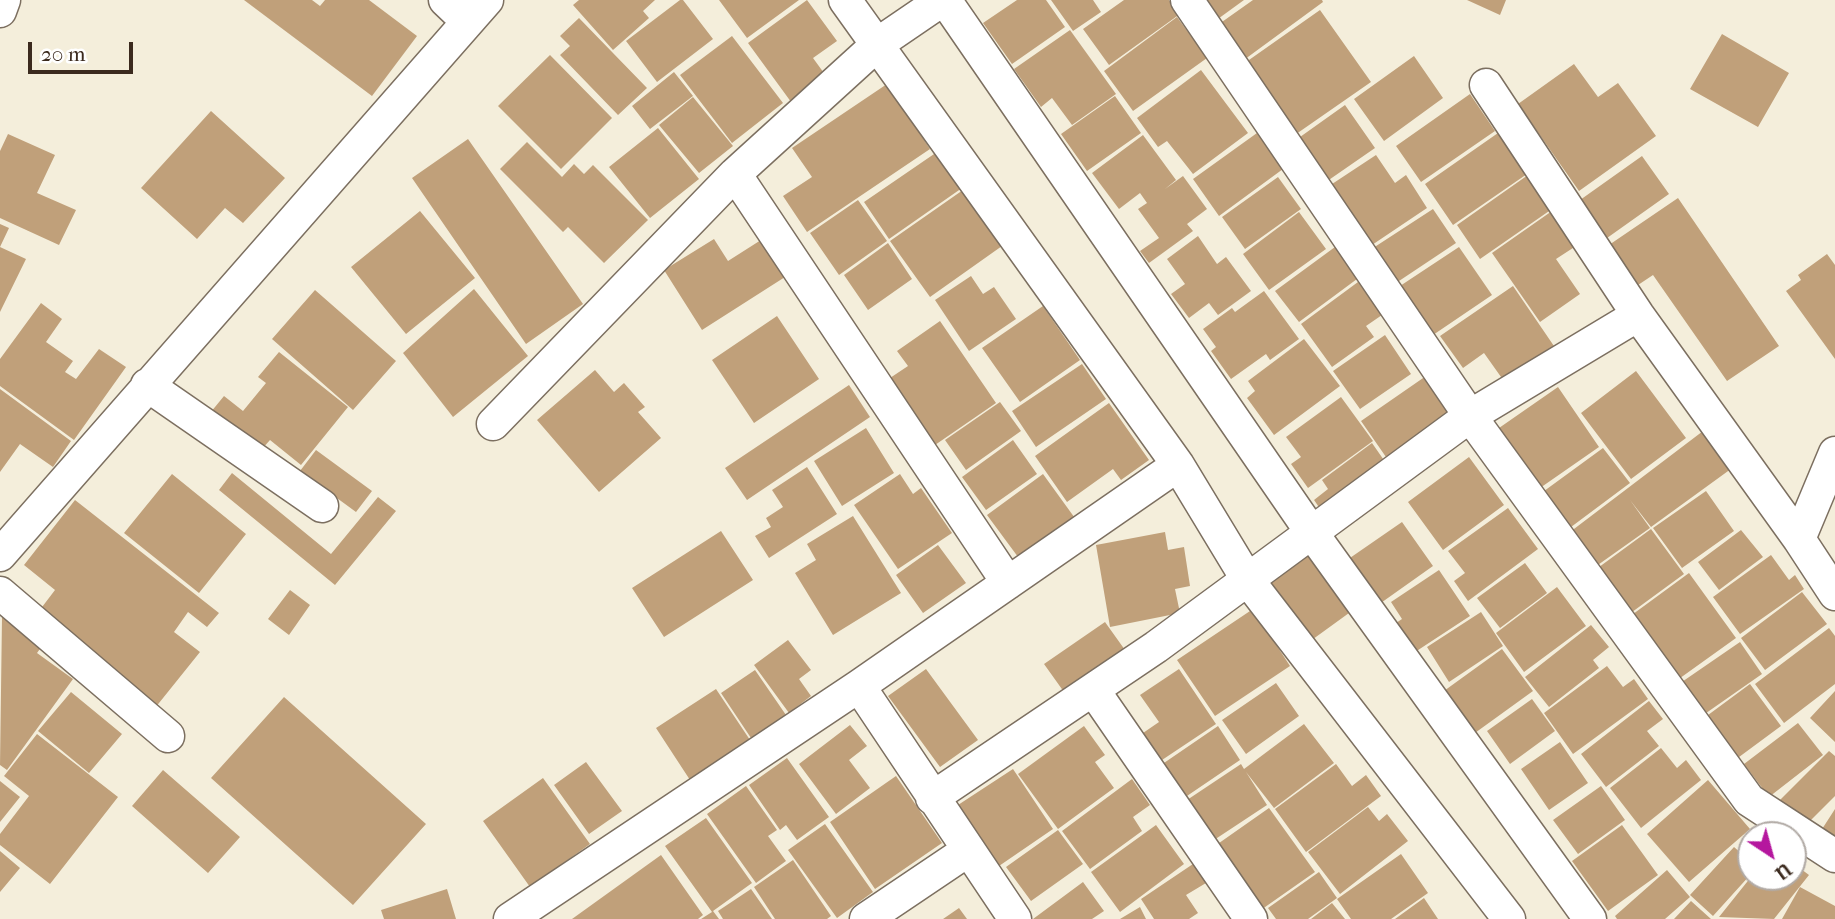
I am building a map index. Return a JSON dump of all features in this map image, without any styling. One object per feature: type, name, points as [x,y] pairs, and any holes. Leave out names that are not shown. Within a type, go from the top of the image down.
[{"type":"street","points":[[0,11],[4,0]]},
{"type":"street","points":[[0,555],[477,11],[444,0]]},
{"type":"street","points":[[845,0],[879,43],[1178,465],[1247,579],[1509,919]]},
{"type":"street","points":[[493,424],[735,174],[879,43],[943,0],[1312,533],[1590,919]]},
{"type":"street","points":[[1187,0],[1470,416],[1749,800],[1835,856]]},
{"type":"street","points":[[1486,85],[1638,315],[1799,539],[1835,594]]},
{"type":"street","points":[[735,174],[1008,583]]},
{"type":"street","points":[[932,797],[1094,691],[1470,416],[1638,315]]},
{"type":"street","points":[[148,384],[322,506]]},
{"type":"street","points":[[1799,539],[1835,453]]},
{"type":"street","points":[[510,919],[859,686],[1178,465]]},
{"type":"street","points":[[0,593],[168,736]]},
{"type":"street","points":[[859,686],[1015,919]]},
{"type":"street","points":[[1094,691],[1251,919]]},
{"type":"street","points":[[866,919],[967,851]]},
{"type":"building","points":[[244,0],[312,0],[320,6],[325,0],[369,0],[417,36],[372,96]]},
{"type":"building","points":[[579,0],[655,0],[643,11],[649,18],[613,50],[573,5]]},
{"type":"building","points":[[683,0],[713,39],[657,82],[626,41]]},
{"type":"building","points":[[719,0],[799,0],[747,38]]},
{"type":"building","points":[[807,0],[837,41],[813,58],[829,80],[794,106],[748,43]]},
{"type":"building","points":[[1017,0],[1046,0],[1065,27],[1012,64],[983,23]]},
{"type":"building","points":[[1051,0],[1093,0],[1101,12],[1073,31]]},
{"type":"building","points":[[1124,0],[1169,0],[1180,14],[1109,65],[1083,29]]},
{"type":"building","points":[[1194,0],[1244,0],[1211,24]]},
{"type":"building","points":[[1253,0],[1323,2],[1237,65],[1212,29]]},
{"type":"building","points":[[1467,0],[1506,0],[1500,15]]},
{"type":"building","points":[[1320,10],[1371,82],[1289,139],[1239,67]]},
{"type":"building","points":[[1177,17],[1207,58],[1133,111],[1104,71]]},
{"type":"building","points":[[579,18],[647,88],[618,115],[560,55],[570,46],[560,36]]},
{"type":"building","points":[[1070,30],[1116,94],[1072,125],[1052,98],[1041,107],[1014,69]]},
{"type":"building","points":[[1722,34],[1789,73],[1758,127],[1690,89]]},
{"type":"building","points":[[732,36],[783,103],[732,143],[680,75]]},
{"type":"building","points":[[550,55],[612,118],[561,169],[498,106]]},
{"type":"building","points":[[1414,56],[1443,98],[1384,141],[1354,99]]},
{"type":"building","points":[[1574,64],[1598,97],[1618,83],[1656,136],[1579,191],[1518,104]]},
{"type":"building","points":[[1201,70],[1248,133],[1193,174],[1167,141],[1158,147],[1137,118]]},
{"type":"building","points":[[674,72],[693,96],[650,129],[632,106]]},
{"type":"building","points":[[887,84],[930,149],[807,232],[783,196],[812,177],[792,148]]},
{"type":"building","points":[[1470,94],[1495,131],[1421,182],[1396,146]]},
{"type":"building","points":[[1115,96],[1141,133],[1087,171],[1061,134]]},
{"type":"building","points":[[693,97],[733,146],[699,173],[659,125]]},
{"type":"building","points":[[1345,105],[1375,148],[1323,184],[1293,142]]},
{"type":"building","points":[[211,111],[285,178],[243,223],[225,208],[197,239],[141,188]]},
{"type":"building","points":[[658,128],[699,179],[650,218],[609,167]]},
{"type":"building","points":[[1257,133],[1283,169],[1219,216],[1193,179]]},
{"type":"building","points":[[1498,133],[1527,174],[1453,225],[1425,184]]},
{"type":"building","points":[[8,134],[55,155],[37,193],[76,210],[59,245],[0,218],[0,151]]},
{"type":"building","points":[[1143,135],[1176,180],[1165,189],[1183,176],[1207,209],[1187,224],[1193,231],[1149,263],[1140,251],[1159,238],[1138,209],[1147,203],[1140,193],[1119,209],[1092,173]]},
{"type":"building","points":[[468,139],[583,304],[526,344],[412,178]]},
{"type":"building","points":[[527,142],[562,177],[574,164],[584,174],[593,165],[648,220],[604,263],[568,227],[563,232],[500,169]]},
{"type":"building","points":[[937,152],[962,188],[889,239],[864,202]]},
{"type":"building","points":[[1376,155],[1395,183],[1406,175],[1427,208],[1366,249],[1326,188]]},
{"type":"building","points":[[1642,156],[1669,194],[1600,243],[1573,205]]},
{"type":"building","points":[[1528,175],[1552,209],[1480,259],[1457,225]]},
{"type":"building","points":[[1278,177],[1301,209],[1245,249],[1222,217]]},
{"type":"building","points":[[963,190],[1002,246],[930,297],[890,241]]},
{"type":"building","points":[[1678,198],[1779,346],[1727,381],[1653,275],[1635,287],[1606,247]]},
{"type":"building","points":[[858,200],[887,241],[839,275],[810,233]]},
{"type":"building","points":[[1433,209],[1456,243],[1393,285],[1370,250]]},
{"type":"building","points":[[420,211],[475,278],[406,334],[351,267]]},
{"type":"building","points":[[1552,211],[1576,246],[1556,259],[1580,294],[1540,322],[1492,253]]},
{"type":"building","points":[[1299,212],[1326,249],[1269,290],[1243,254]]},
{"type":"building","points":[[0,224],[9,228],[0,247]]},
{"type":"building","points":[[1198,236],[1217,264],[1226,257],[1251,291],[1218,315],[1209,303],[1189,318],[1171,294],[1185,284],[1167,259]]},
{"type":"building","points":[[714,239],[728,261],[761,240],[785,277],[702,330],[664,270]]},
{"type":"building","points":[[888,243],[912,279],[868,310],[844,275]]},
{"type":"building","points":[[0,247],[26,259],[0,312]]},
{"type":"building","points":[[1335,247],[1357,279],[1299,322],[1275,291]]},
{"type":"building","points":[[1459,247],[1492,295],[1433,335],[1400,286]]},
{"type":"building","points":[[1827,254],[1835,265],[1835,359],[1786,291],[1801,280],[1798,275]]},
{"type":"building","points":[[971,276],[983,294],[994,287],[1016,319],[969,351],[935,300]]},
{"type":"building","points":[[1358,282],[1382,315],[1366,326],[1374,337],[1332,367],[1301,324]]},
{"type":"building","points":[[1513,286],[1556,349],[1506,384],[1484,353],[1463,368],[1440,336]]},
{"type":"building","points":[[474,289],[528,356],[453,417],[403,353]]},
{"type":"building","points":[[315,290],[396,361],[353,410],[272,339]]},
{"type":"building","points":[[1264,291],[1299,339],[1270,360],[1266,354],[1231,379],[1211,351],[1216,347],[1203,329],[1232,308],[1235,312]]},
{"type":"building","points":[[41,303],[62,319],[46,342],[73,361],[65,372],[76,379],[99,349],[126,367],[74,440],[0,386],[0,359]]},
{"type":"building","points":[[1043,306],[1080,360],[1020,402],[982,348]]},
{"type":"building","points":[[777,316],[819,379],[754,423],[712,360]]},
{"type":"building","points":[[940,321],[996,403],[935,445],[890,378],[908,366],[897,351]]},
{"type":"building","points":[[1385,335],[1411,374],[1360,409],[1333,371]]},
{"type":"building","points":[[1304,339],[1340,386],[1274,435],[1247,398],[1255,391],[1248,381]]},
{"type":"building","points":[[279,352],[348,407],[301,465],[270,440],[254,458],[206,418],[224,396],[243,411],[266,383],[258,377]]},
{"type":"building","points":[[1082,364],[1106,399],[1036,447],[1012,411]]},
{"type":"building","points":[[595,370],[614,392],[624,383],[645,407],[638,412],[661,438],[599,492],[537,420]]},
{"type":"building","points":[[1636,371],[1686,438],[1631,479],[1581,413]]},
{"type":"building","points":[[1426,376],[1453,416],[1395,470],[1361,421]]},
{"type":"building","points":[[849,385],[870,417],[747,500],[725,468]]},
{"type":"building","points":[[1558,387],[1599,447],[1540,488],[1499,428]]},
{"type":"building","points":[[0,389],[71,441],[53,467],[20,444],[0,472]]},
{"type":"building","points":[[1341,397],[1373,441],[1308,488],[1291,464],[1301,457],[1286,437]]},
{"type":"building","points":[[1000,402],[1021,431],[966,470],[945,440]]},
{"type":"building","points":[[1109,403],[1149,460],[1121,480],[1113,469],[1067,502],[1035,456]]},
{"type":"building","points":[[866,428],[894,473],[842,506],[814,461]]},
{"type":"building","points":[[1707,428],[1735,466],[1651,527],[1630,500],[1650,528],[1595,567],[1570,532]]},
{"type":"building","points":[[1013,440],[1037,474],[986,510],[962,477]]},
{"type":"building","points":[[1372,443],[1388,466],[1323,513],[1314,500],[1328,489],[1322,480]]},
{"type":"building","points":[[1603,448],[1630,483],[1567,530],[1540,494]]},
{"type":"building","points":[[316,450],[372,491],[356,512],[300,471]]},
{"type":"building","points":[[1469,457],[1504,505],[1443,550],[1408,502]]},
{"type":"building","points":[[807,467],[837,514],[769,558],[755,536],[771,527],[766,518],[783,507],[772,490]]},
{"type":"building","points":[[232,473],[331,554],[378,497],[396,511],[335,585],[219,490]]},
{"type":"building","points":[[172,474],[246,534],[199,593],[124,533]]},
{"type":"building","points":[[900,474],[913,494],[921,488],[952,533],[898,569],[854,505]]},
{"type":"building","points":[[1043,474],[1077,521],[1021,561],[987,515]]},
{"type":"building","points":[[1706,491],[1734,531],[1682,568],[1653,528]]},
{"type":"building","points":[[75,500],[219,613],[207,627],[188,612],[174,632],[200,652],[155,708],[36,615],[55,590],[24,565]]},
{"type":"building","points":[[1508,508],[1538,549],[1468,601],[1454,581],[1465,573],[1448,551]]},
{"type":"building","points":[[853,516],[901,593],[833,635],[795,573],[816,560],[807,544]]},
{"type":"building","points":[[1402,522],[1433,566],[1378,605],[1347,560]]},
{"type":"building","points":[[1651,529],[1684,574],[1628,615],[1595,570]]},
{"type":"building","points":[[1741,530],[1763,557],[1719,590],[1698,562]]},
{"type":"building","points":[[721,531],[753,580],[664,637],[632,588]]},
{"type":"building","points":[[1165,532],[1168,550],[1184,547],[1190,586],[1175,589],[1180,613],[1110,627],[1096,545]]},
{"type":"building","points":[[938,545],[966,583],[923,613],[896,575]]},
{"type":"building","points":[[1308,555],[1349,613],[1309,642],[1267,584]]},
{"type":"building","points":[[1771,555],[1789,580],[1795,575],[1804,589],[1740,634],[1713,597]]},
{"type":"building","points":[[1525,563],[1547,593],[1500,628],[1477,598]]},
{"type":"building","points":[[1439,570],[1470,616],[1409,656],[1390,627],[1402,619],[1391,602]]},
{"type":"building","points":[[1689,573],[1736,638],[1676,681],[1629,617]]},
{"type":"building","points":[[1557,587],[1586,626],[1524,672],[1496,633]]},
{"type":"building","points":[[290,590],[310,605],[289,635],[268,619]]},
{"type":"building","points":[[1802,592],[1827,624],[1765,670],[1741,638]]},
{"type":"building","points":[[1253,609],[1290,666],[1215,716],[1177,660]]},
{"type":"building","points":[[1481,612],[1503,646],[1449,682],[1427,647]]},
{"type":"building","points":[[2,617],[42,646],[37,653],[73,679],[7,770],[0,765]]},
{"type":"building","points":[[1105,622],[1125,650],[1064,692],[1044,664]]},
{"type":"building","points":[[1591,625],[1609,647],[1593,660],[1599,668],[1549,707],[1525,677]]},
{"type":"building","points":[[1829,628],[1835,636],[1835,684],[1784,723],[1755,684]]},
{"type":"building","points":[[788,640],[811,670],[799,679],[811,696],[789,713],[754,665]]},
{"type":"building","points":[[1740,642],[1762,674],[1699,718],[1676,686]]},
{"type":"building","points":[[1502,649],[1533,691],[1468,738],[1437,696]]},
{"type":"building","points":[[1607,666],[1623,687],[1634,679],[1648,699],[1573,754],[1544,713]]},
{"type":"building","points":[[926,669],[978,740],[940,767],[888,696]]},
{"type":"building","points":[[1179,669],[1216,724],[1162,760],[1143,733],[1159,722],[1140,695]]},
{"type":"building","points":[[755,670],[786,715],[751,738],[721,693]]},
{"type":"building","points":[[1276,683],[1299,716],[1246,754],[1222,720]]},
{"type":"building","points":[[1750,684],[1781,726],[1735,760],[1704,718]]},
{"type":"building","points":[[716,689],[750,740],[690,780],[656,728]]},
{"type":"building","points":[[1835,691],[1835,742],[1810,718]]},
{"type":"building","points":[[71,692],[122,734],[89,773],[38,731]]},
{"type":"building","points":[[284,697],[426,824],[353,905],[211,778]]},
{"type":"building","points":[[1532,699],[1555,731],[1510,764],[1487,731]]},
{"type":"building","points":[[1649,701],[1663,719],[1647,731],[1659,746],[1606,787],[1581,754]]},
{"type":"building","points":[[1798,723],[1823,755],[1769,797],[1744,764]]},
{"type":"building","points":[[1304,724],[1334,763],[1274,808],[1246,772],[1267,805],[1211,842],[1184,802],[1241,764],[1244,769]]},
{"type":"building","points":[[850,725],[867,746],[849,760],[870,788],[836,814],[799,764]]},
{"type":"building","points":[[1084,726],[1105,755],[1095,762],[1114,788],[1058,829],[1018,774]]},
{"type":"building","points":[[1218,726],[1240,760],[1184,798],[1161,765]]},
{"type":"building","points":[[37,734],[118,797],[50,884],[0,845],[0,834],[29,796],[4,776]]},
{"type":"building","points":[[1560,742],[1588,783],[1549,810],[1521,769]]},
{"type":"building","points":[[1661,748],[1677,768],[1686,760],[1701,780],[1641,828],[1610,788]]},
{"type":"building","points":[[1829,751],[1835,756],[1835,796],[1807,824],[1807,821],[1796,821],[1777,803]]},
{"type":"building","points":[[787,758],[829,817],[797,840],[786,825],[780,830],[749,785]]},
{"type":"building","points":[[586,762],[622,811],[589,834],[554,785]]},
{"type":"building","points":[[1336,764],[1352,786],[1366,775],[1381,796],[1306,852],[1275,809]]},
{"type":"building","points":[[1013,769],[1053,829],[999,866],[958,805]]},
{"type":"building","points":[[163,770],[240,837],[208,873],[132,806]]},
{"type":"building","points":[[896,776],[942,843],[875,889],[830,822]]},
{"type":"building","points":[[543,778],[590,844],[530,887],[483,821]]},
{"type":"building","points":[[1132,779],[1150,805],[1133,817],[1142,831],[1090,869],[1062,831]]},
{"type":"building","points":[[1708,780],[1743,821],[1737,821],[1737,840],[1689,882],[1647,834]]},
{"type":"building","points":[[0,781],[20,797],[0,822]]},
{"type":"building","points":[[746,786],[777,830],[768,836],[786,861],[756,883],[707,814]]},
{"type":"building","points":[[1601,786],[1625,820],[1578,854],[1553,820]]},
{"type":"building","points":[[1368,807],[1379,821],[1387,814],[1408,841],[1340,894],[1308,852]]},
{"type":"building","points":[[1269,808],[1315,872],[1258,912],[1212,848]]},
{"type":"building","points":[[1835,809],[1835,852],[1815,840]]},
{"type":"building","points":[[706,818],[752,883],[713,911],[719,919],[701,919],[712,912],[665,846]]},
{"type":"building","points":[[825,824],[873,892],[837,918],[788,850]]},
{"type":"building","points":[[1156,825],[1184,864],[1120,912],[1091,872]]},
{"type":"building","points":[[1622,825],[1658,875],[1608,911],[1572,861]]},
{"type":"building","points":[[1058,830],[1083,864],[1031,901],[1006,867]]},
{"type":"building","points":[[1734,847],[1737,850],[1737,889],[1713,916],[1690,895]]},
{"type":"building","points":[[0,851],[20,868],[0,892]]},
{"type":"building","points":[[1401,854],[1428,893],[1391,919],[1351,919],[1337,899]]},
{"type":"building","points":[[661,855],[703,915],[698,919],[572,919]]},
{"type":"building","points":[[793,860],[831,916],[827,919],[775,919],[754,887]]},
{"type":"building","points":[[1193,864],[1206,883],[1186,895],[1198,913],[1189,919],[1154,919],[1141,899]]},
{"type":"building","points":[[1667,870],[1690,897],[1665,919],[1617,919],[1615,916]]},
{"type":"building","points":[[1319,872],[1337,898],[1308,919],[1276,919],[1268,908]]},
{"type":"building","points":[[1083,882],[1104,911],[1092,919],[1033,919]]},
{"type":"building","points":[[447,889],[456,919],[384,919],[381,910]]},
{"type":"building","points":[[751,889],[772,919],[723,919],[718,911]]},
{"type":"building","points":[[1740,891],[1796,891],[1774,919],[1719,917]]},
{"type":"building","points":[[1798,891],[1807,891],[1835,906],[1835,919],[1782,919]]},
{"type":"building","points":[[1424,898],[1438,919],[1395,919]]},
{"type":"building","points":[[1691,901],[1711,919],[1674,919]]},
{"type":"building","points":[[1332,903],[1345,919],[1311,919]]},
{"type":"building","points":[[1140,907],[1146,919],[1120,919]]},
{"type":"building","points":[[959,908],[967,919],[943,919]]}]
